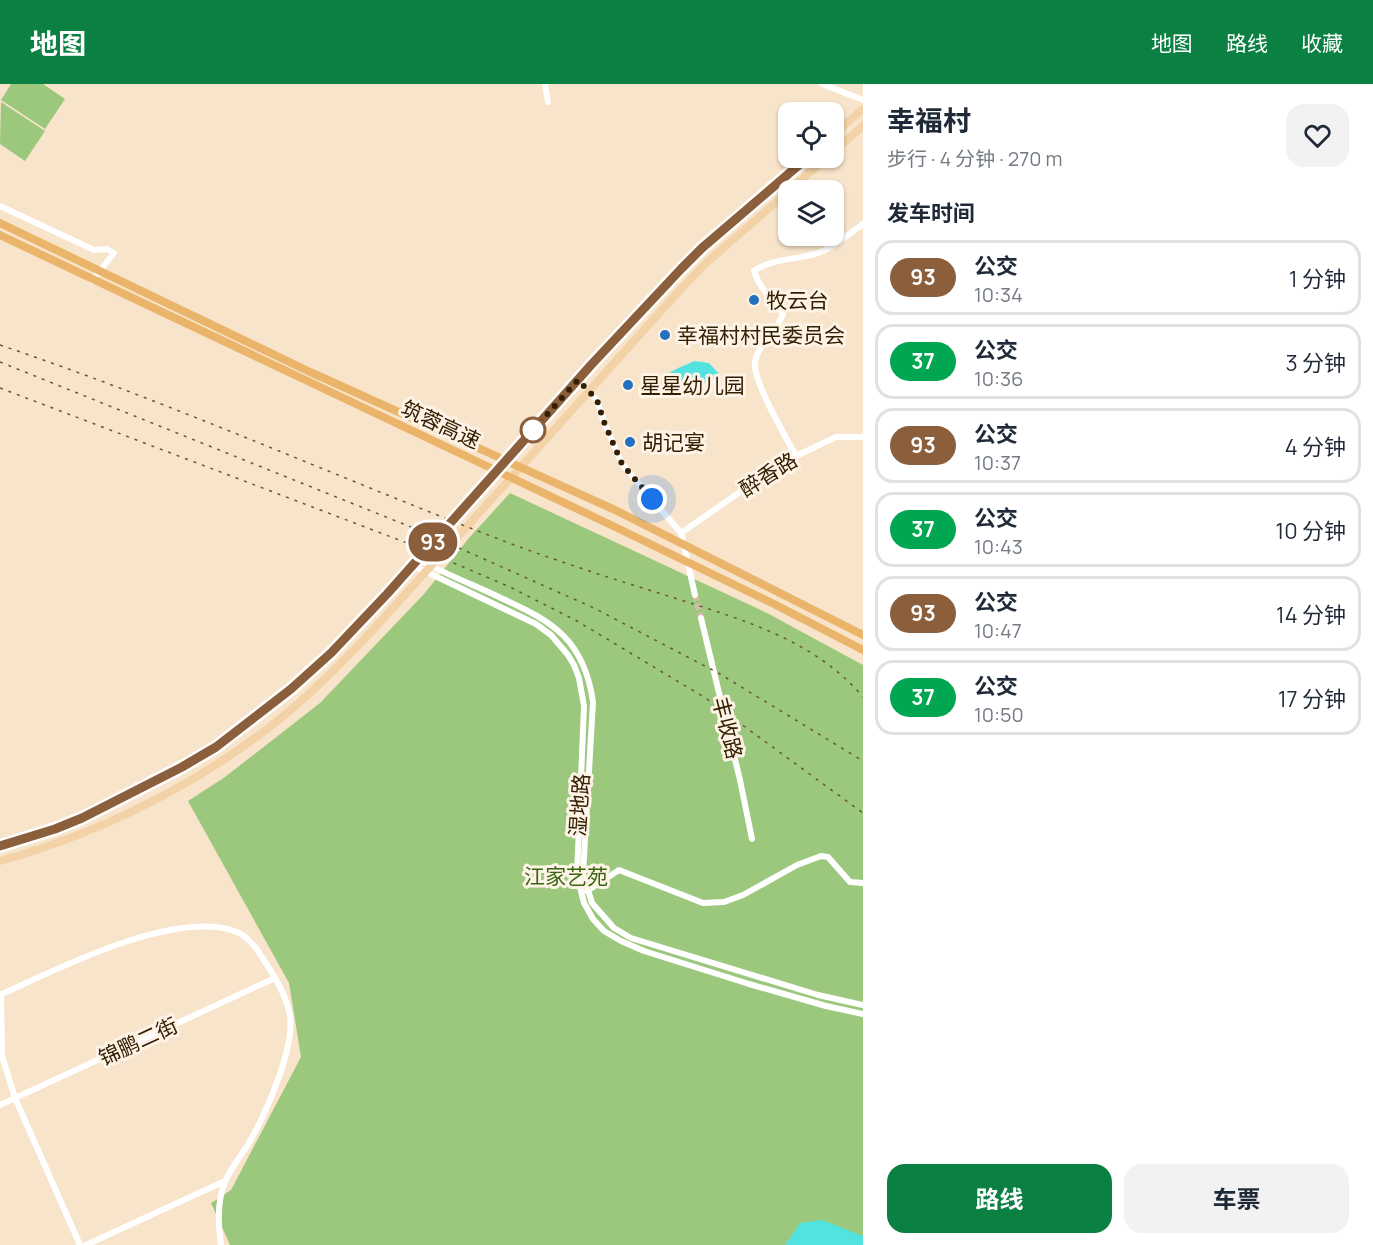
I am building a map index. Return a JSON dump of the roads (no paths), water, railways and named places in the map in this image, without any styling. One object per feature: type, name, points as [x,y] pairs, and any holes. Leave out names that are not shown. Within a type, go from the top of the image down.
[{"type":"highway","name":"筑蓉高速","points":[[0,223],[308,370],[615,510],[863,635]]},
{"type":"highway","name":"筑蓉高速","points":[[0,236],[611,525],[863,650]]},
{"type":"main road","points":[[844,125],[863,109]]},
{"type":"main road","points":[[844,142],[863,126]]},
{"type":"main road","points":[[0,846],[82,818],[182,767],[216,747],[291,689],[331,653],[578,380],[702,248],[795,168]]},
{"type":"main road","points":[[802,180],[815,168]]},
{"type":"main road","points":[[0,861],[60,841],[111,820],[189,781],[234,753],[310,693],[377,626],[706,263],[778,201]]},
{"type":"street","points":[[545,84],[548,102]]},
{"type":"street","points":[[822,84],[863,100]]},
{"type":"street","points":[[0,206],[94,250],[107,249],[114,253],[92,282]]},
{"type":"street","points":[[796,456],[771,410],[755,372],[755,360],[773,330],[781,322],[783,314],[777,304],[762,289],[754,271],[764,265],[820,252],[841,241],[863,224]]},
{"type":"street","points":[[578,380],[597,400],[622,464],[681,533],[695,595]]},
{"type":"street","name":"醉香路","points":[[681,533],[796,456],[836,438],[863,436]]},
{"type":"street","name":"湿地路","points":[[415,562],[536,624],[551,635],[568,655],[579,678],[585,706],[576,856],[577,875],[592,903],[614,928],[631,938],[818,995],[863,1005]]},
{"type":"street","name":"湿地路","points":[[428,569],[537,614],[568,639],[584,666],[591,689],[593,715],[585,891],[593,919],[604,931],[644,951],[749,984],[863,1014]]},
{"type":"street","name":"丰收路","points":[[701,618],[741,780],[752,839]]},
{"type":"street","points":[[582,758],[590,759]]},
{"type":"street","points":[[585,891],[619,870],[703,903],[724,902],[743,895],[797,865],[821,856],[828,857],[850,882],[863,883]]},
{"type":"street","points":[[80,1245],[15,1098],[2,1056],[1,994],[111,946],[147,935],[215,927],[239,933],[255,947],[275,978],[290,1012],[289,1043],[269,1101],[250,1141],[225,1181],[220,1206],[221,1245]]},
{"type":"street","name":"锦鹏二街","points":[[0,1105],[275,978]]},
{"type":"street","points":[[86,1245],[225,1181]]},
{"type":"water","points":[[694,361],[709,363],[721,376],[685,392],[656,397],[662,382],[669,373]]},
{"type":"water","points":[[822,1220],[863,1236],[863,1245],[785,1245],[800,1223]]},
{"type":"tunnel","points":[[695,595],[701,618]]},
{"type":"railway","points":[[0,345],[128,391],[509,543],[719,612],[772,632],[821,659],[863,697]]},
{"type":"railway","points":[[0,362],[421,531],[594,608],[720,674],[863,761]]},
{"type":"railway","points":[[0,388],[407,543],[510,587],[577,621],[704,697],[863,813]]},
{"type":"place","name":"牧云台","points":[[754,300]]},
{"type":"place","name":"幸福村村民委员会","points":[[665,335]]},
{"type":"place","name":"星星幼儿园","points":[[628,385]]},
{"type":"place","name":"胡记宴","points":[[630,442]]},
{"type":"park label","name":"江家艺苑","points":[[566,876]]}]
